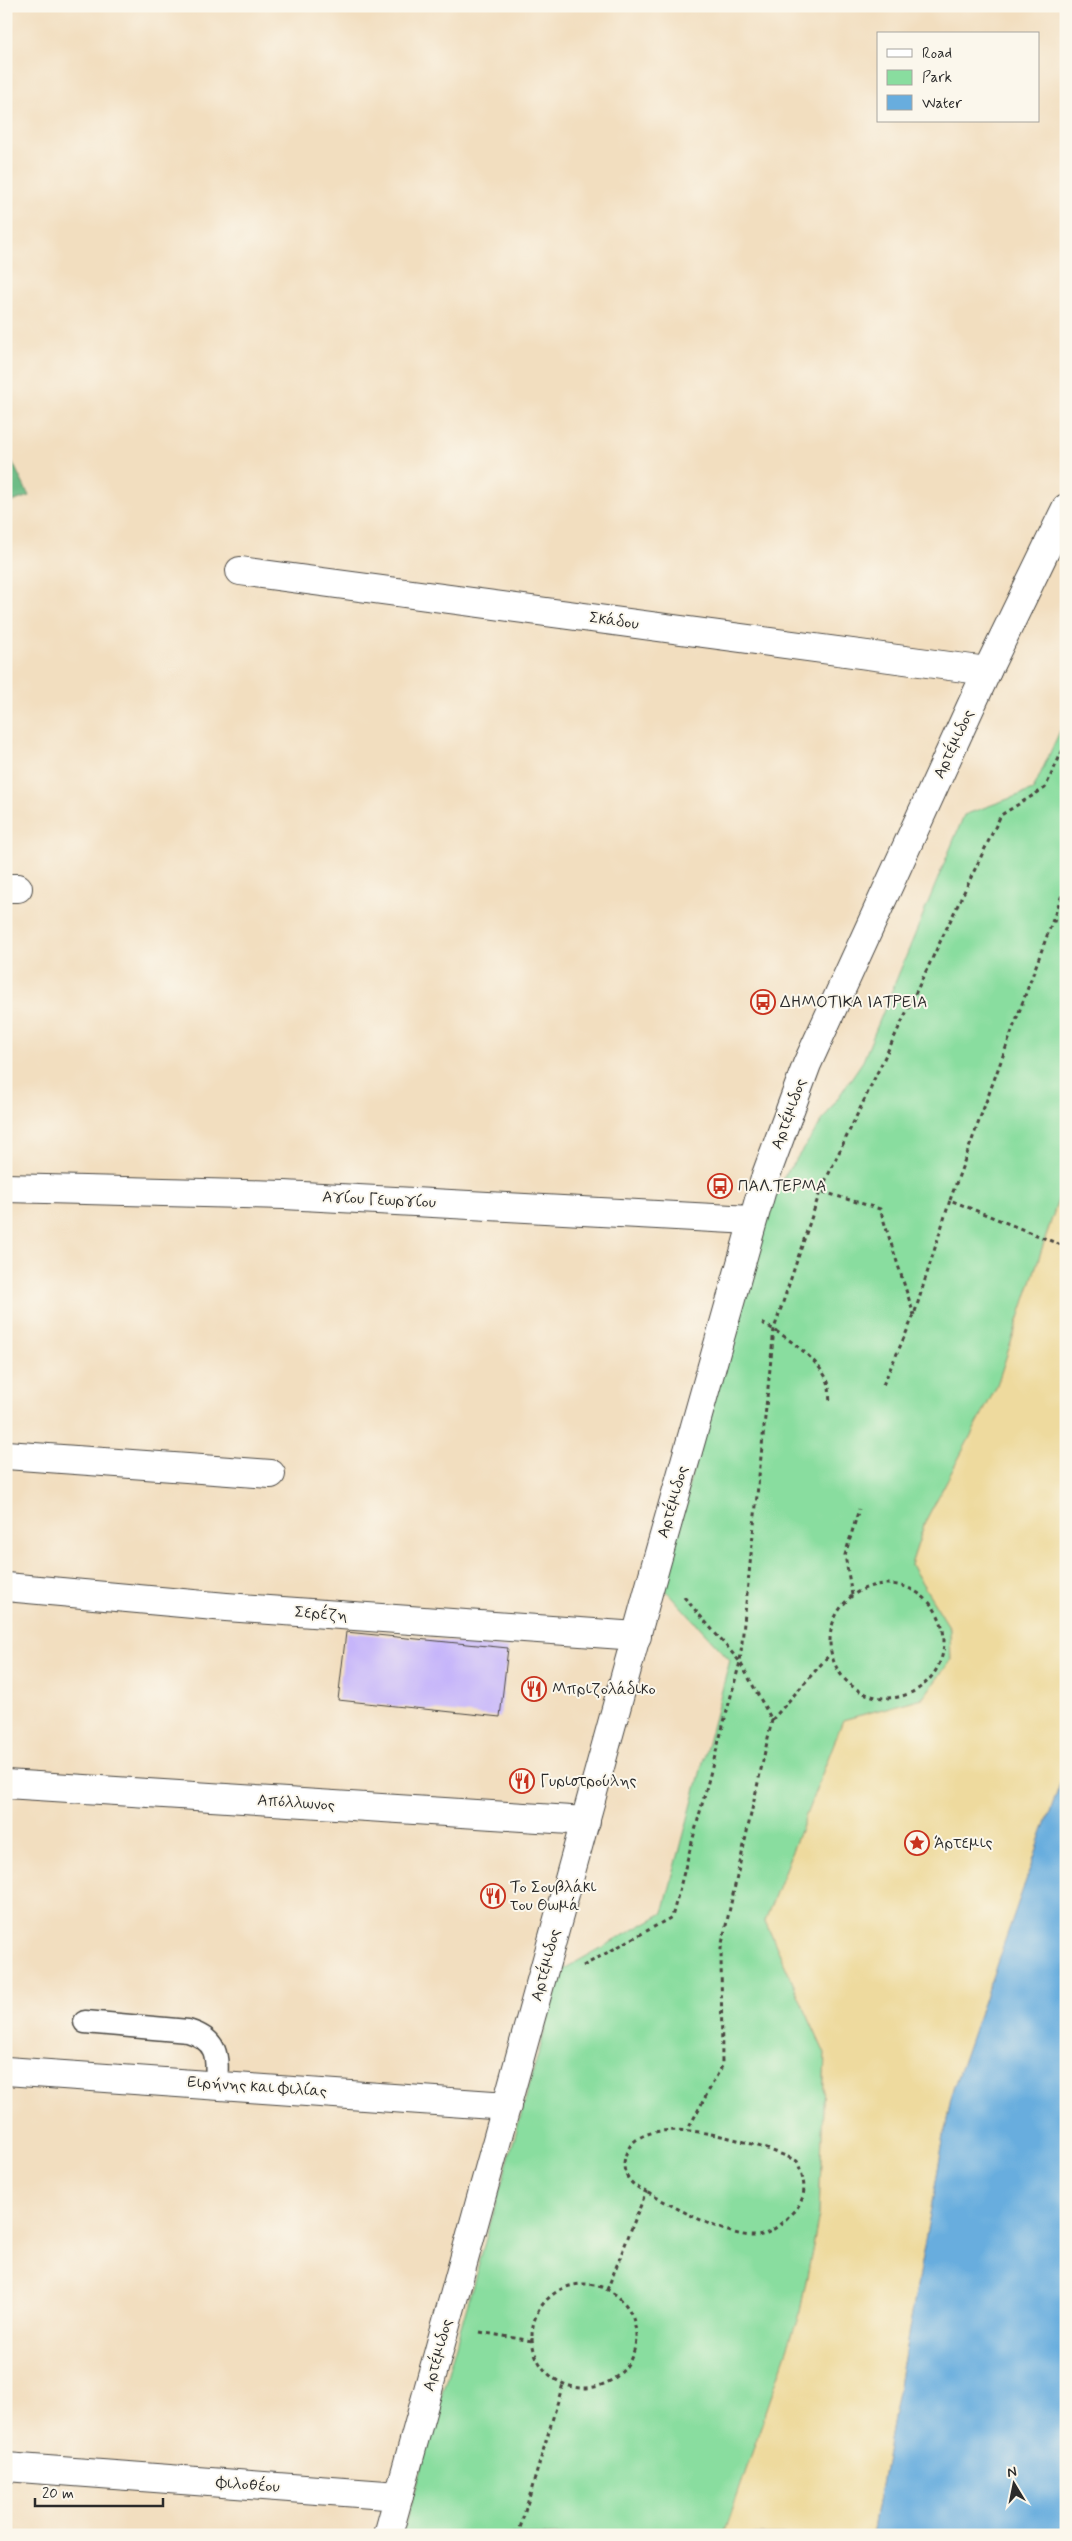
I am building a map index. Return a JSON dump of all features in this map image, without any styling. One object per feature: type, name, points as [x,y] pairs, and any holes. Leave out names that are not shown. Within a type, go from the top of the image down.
[{"type":"street","name":"Αρτέμιδος","points":[[388,2535],[656,1564],[766,1175],[807,1064],[987,671],[1066,508]]},
{"type":"street","name":"Σκάδου","points":[[240,571],[987,671]]},
{"type":"street","name":"Αγίου Γεωργίου","points":[[6,1188],[284,1195],[752,1220]]},
{"type":"street","points":[[6,1455],[271,1474]]},
{"type":"street","name":"Σερέζη","points":[[6,1587],[236,1608],[637,1636]]},
{"type":"street","name":"Απόλλωνος","points":[[6,1784],[586,1821]]},
{"type":"street","name":"Ειρήνης και Φιλίας","points":[[6,2071],[216,2084],[507,2106]]},
{"type":"street","name":"Φιλοθέου","points":[[6,2467],[399,2496]]},
{"type":"lane","points":[[85,2022],[188,2031],[200,2035],[210,2042],[216,2053],[216,2084]]},
{"type":"path","points":[[578,1968],[672,1917],[740,1662],[774,1329],[820,1192],[1001,815],[1045,788],[1066,743]]},
{"type":"path","points":[[884,1385],[914,1315],[950,1200],[1066,884]]},
{"type":"path","points":[[1052,920],[1066,925]]},
{"type":"path","points":[[766,1175],[880,1209],[914,1315]]},
{"type":"path","points":[[950,1200],[1066,1247]]},
{"type":"path","points":[[728,1306],[774,1329],[806,1353],[828,1383],[830,1402]]},
{"type":"path","points":[[852,1595],[845,1555],[859,1509]]},
{"type":"path","points":[[656,1564],[740,1662],[772,1720]]},
{"type":"path","points":[[889,1584],[908,1588],[925,1598],[937,1613],[944,1631],[944,1650],[938,1668],[926,1683],[911,1693],[893,1698],[875,1698],[858,1691],[843,1679],[830,1654],[831,1627],[839,1609],[852,1595],[869,1586],[889,1584]]},
{"type":"path","points":[[687,2131],[722,2066],[721,1948],[772,1720],[830,1654]]},
{"type":"path","points":[[687,2131],[748,2143],[797,2161],[803,2175],[805,2196],[797,2209],[780,2225],[758,2236],[730,2232],[646,2192],[634,2186],[624,2173],[625,2155],[632,2142],[654,2132],[687,2131]]},
{"type":"path","points":[[607,2290],[646,2192]]},
{"type":"path","points":[[581,2284],[597,2286],[607,2290],[613,2293],[626,2306],[634,2322],[636,2339],[632,2356],[622,2372],[608,2382],[591,2388],[573,2388],[563,2384],[545,2371],[536,2357],[532,2341],[532,2324],[539,2309],[550,2296],[564,2288],[581,2284]]},
{"type":"path","points":[[446,2325],[532,2341]]},
{"type":"path","points":[[518,2535],[563,2384]]},
{"type":"green space","points":[[6,455],[9,455],[29,496],[6,504]]},
{"type":"green space","points":[[1066,718],[1066,1176],[996,1388],[925,1522],[911,1565],[950,1628],[951,1660],[923,1698],[843,1720],[765,1921],[825,2054],[819,2216],[800,2312],[724,2535],[402,2535],[562,1970],[663,1913],[730,1660],[661,1585],[769,1199],[863,1061],[964,815],[1033,790]]},
{"type":"sand","name":"Άρτεμις","points":[[1066,1176],[1066,1766],[952,2092],[872,2535],[724,2535],[800,2312],[819,2216],[825,2054],[765,1921],[843,1720],[923,1698],[951,1660],[950,1628],[911,1565],[925,1522],[996,1388]]},
{"type":"water","points":[[1066,1766],[1066,2535],[872,2535],[952,2092]]},
{"type":"building","points":[[346,1632],[508,1648],[500,1717],[338,1700]]},
{"type":"place","name":"ΔΗΜΟΤΙΚΑ ΙΑΤΡΕΙΑ","points":[[763,1002]]},
{"type":"place","name":"ΠΑΛ.ΤΕΡΜΑ","points":[[720,1186]]},
{"type":"place","name":"Μπριζολάδικο","points":[[534,1689]]},
{"type":"place","name":"Γυριστρούλης","points":[[522,1781]]},
{"type":"place","name":"Άρτεμις","points":[[917,1843]]},
{"type":"place","name":"Το Σουβλάκι του Θωμά","points":[[493,1896]]}]
